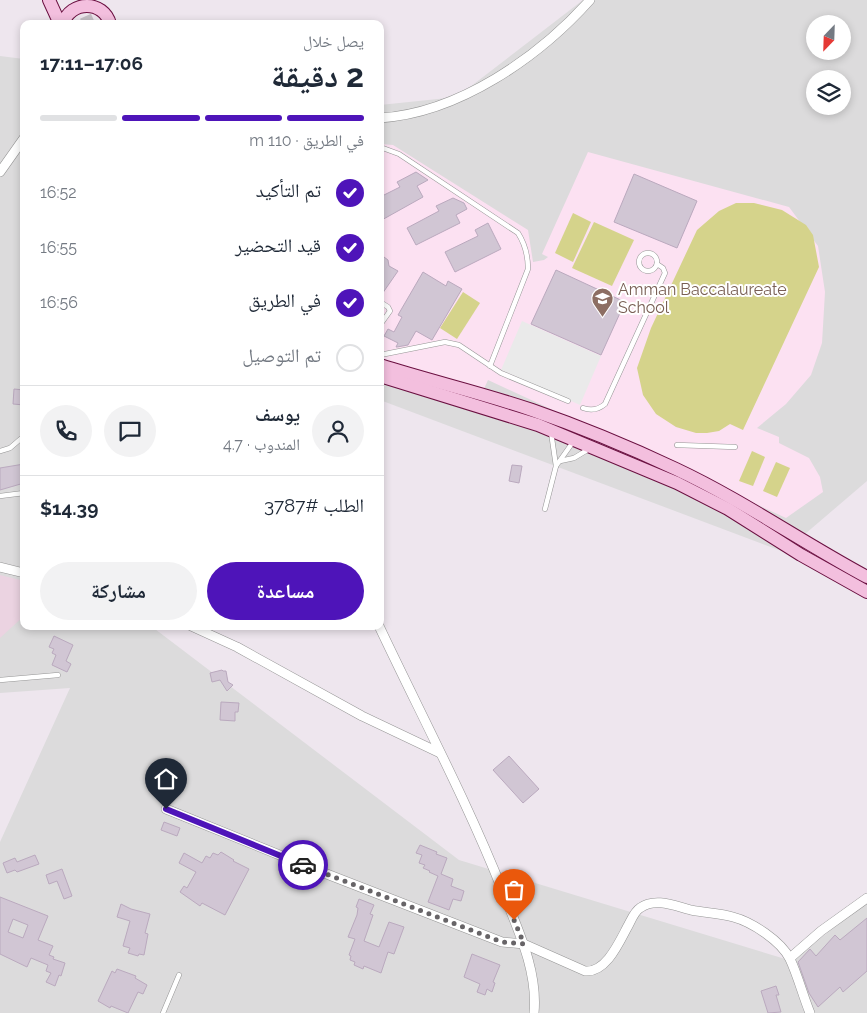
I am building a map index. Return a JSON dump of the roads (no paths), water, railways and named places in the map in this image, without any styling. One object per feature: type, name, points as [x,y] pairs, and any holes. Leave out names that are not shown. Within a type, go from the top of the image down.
[{"type":"main road","points":[[49,0],[60,20]]},
{"type":"main road","points":[[64,20],[72,9],[79,5],[86,4],[104,12]]},
{"type":"main road","points":[[384,366],[532,410],[641,453],[732,497],[824,554],[867,577]]},
{"type":"main road","points":[[384,377],[550,429],[593,446],[714,501],[823,569],[867,592]]},
{"type":"street","points":[[384,118],[428,108],[460,96],[495,79],[543,45],[590,0]]},
{"type":"street","points":[[104,12],[114,20]]},
{"type":"street","points":[[0,172],[20,144]]},
{"type":"street","points":[[0,568],[20,572]]},
{"type":"street","points":[[200,630],[237,647],[362,716],[440,753]]},
{"type":"street","points":[[381,630],[490,859],[524,944],[536,1000],[534,1013]]},
{"type":"street","points":[[166,809],[502,942],[524,944],[585,971],[596,970],[605,962],[636,912],[647,904],[663,903],[745,921],[767,935],[790,958],[810,1013]]},
{"type":"street","points":[[790,958],[822,930],[867,898]]},
{"type":"lane","points":[[384,148],[399,154],[518,232],[522,238],[528,256],[528,269],[490,366]]},
{"type":"lane","points":[[583,408],[592,410],[605,404],[665,272],[657,264],[656,258],[648,253],[642,255],[639,260],[640,267],[645,271],[651,271],[657,264]]},
{"type":"lane","points":[[384,304],[390,311],[384,319]]},
{"type":"lane","points":[[384,354],[450,342],[458,345],[501,373],[568,401]]},
{"type":"lane","points":[[545,509],[556,466],[550,429]]},
{"type":"lane","points":[[0,451],[10,448],[20,439]]},
{"type":"lane","points":[[556,466],[576,439]]},
{"type":"lane","points":[[677,445],[735,447]]},
{"type":"lane","points":[[560,461],[574,458],[593,446]]},
{"type":"lane","points":[[0,496],[20,493]]},
{"type":"lane","points":[[0,680],[58,675]]},
{"type":"lane","points":[[164,1013],[178,975]]},
{"type":"tunnel","points":[[78,0],[87,20]]},
{"type":"place","name":"Amman Baccalaureate School","points":[[602,317]]}]
